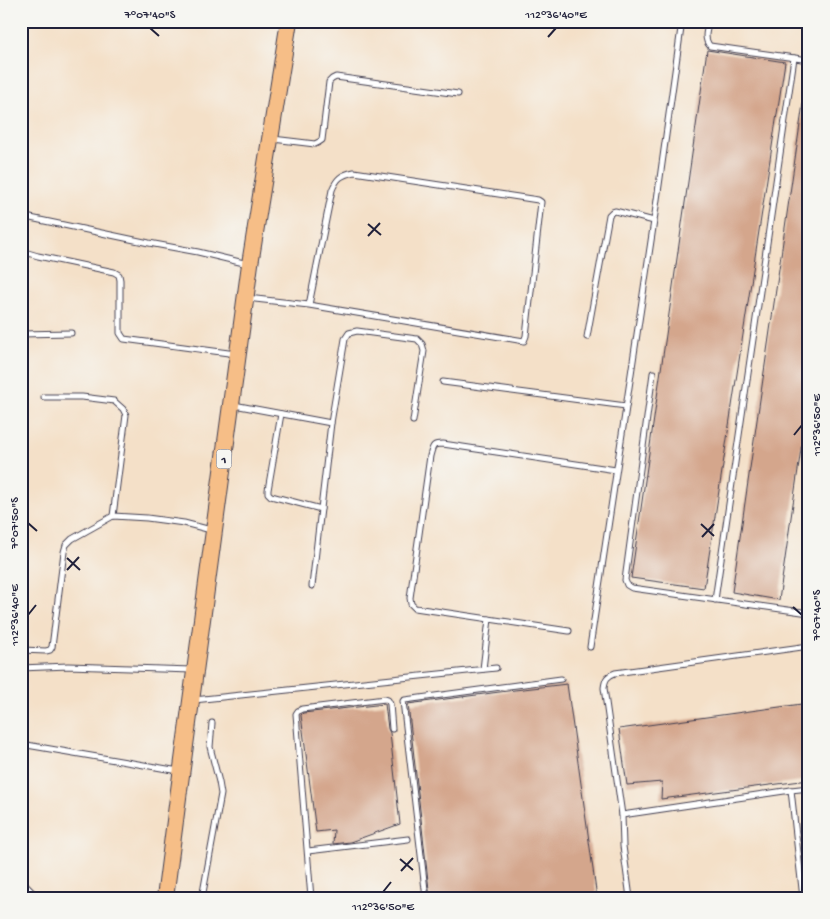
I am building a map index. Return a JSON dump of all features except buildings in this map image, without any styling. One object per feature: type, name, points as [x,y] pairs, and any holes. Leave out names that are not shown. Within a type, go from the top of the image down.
[{"type":"highway","name":"1","points":[[165,898],[250,264],[289,21]]},
{"type":"lane","points":[[590,647],[682,21]]},
{"type":"lane","points":[[709,21],[706,42],[710,46],[809,60]]},
{"type":"lane","points":[[715,600],[794,58]]},
{"type":"lane","points":[[270,139],[315,144],[322,140],[330,82],[336,77],[458,94]]},
{"type":"lane","points":[[246,298],[309,306],[524,341],[542,202],[364,173],[354,172],[346,174],[340,177],[332,190],[309,306]]},
{"type":"lane","points":[[587,337],[609,215],[615,211],[654,221]]},
{"type":"lane","points":[[21,216],[250,264]]},
{"type":"lane","points":[[21,251],[117,274],[120,280],[120,333],[124,339],[238,354]]},
{"type":"lane","points":[[312,586],[331,423],[345,339],[349,332],[357,331],[417,339],[422,344],[424,352],[413,421]]},
{"type":"lane","points":[[21,334],[71,333]]},
{"type":"lane","points":[[653,373],[625,580],[627,585],[632,588],[809,613]]},
{"type":"lane","points":[[443,382],[626,406]]},
{"type":"lane","points":[[44,397],[82,396],[114,401],[126,415],[113,516]]},
{"type":"lane","points":[[232,405],[331,423]]},
{"type":"lane","points":[[281,414],[268,494],[321,509]]},
{"type":"lane","points":[[569,631],[415,608],[411,604],[412,579],[430,456],[434,445],[443,444],[616,470]]},
{"type":"lane","points":[[21,650],[46,651],[52,647],[64,552],[66,545],[72,539],[113,516],[184,523],[215,531]]},
{"type":"lane","points":[[483,670],[489,619]]},
{"type":"lane","points":[[630,898],[623,846],[622,815],[604,688],[605,680],[609,675],[615,673],[809,646]]},
{"type":"lane","points":[[21,668],[68,666],[195,670]]},
{"type":"lane","points":[[191,700],[496,668]]},
{"type":"lane","points":[[426,898],[404,701],[561,679]]},
{"type":"lane","points":[[311,898],[296,714],[302,709],[385,699],[390,704],[392,729]]},
{"type":"lane","points":[[202,898],[221,794],[220,782],[210,747],[212,723]]},
{"type":"lane","points":[[21,744],[181,771]]},
{"type":"lane","points":[[622,815],[809,788]]},
{"type":"lane","points":[[792,790],[803,898]]},
{"type":"lane","points":[[308,851],[408,839]]},
{"type":"lane","points":[[21,881],[38,898]]}]
